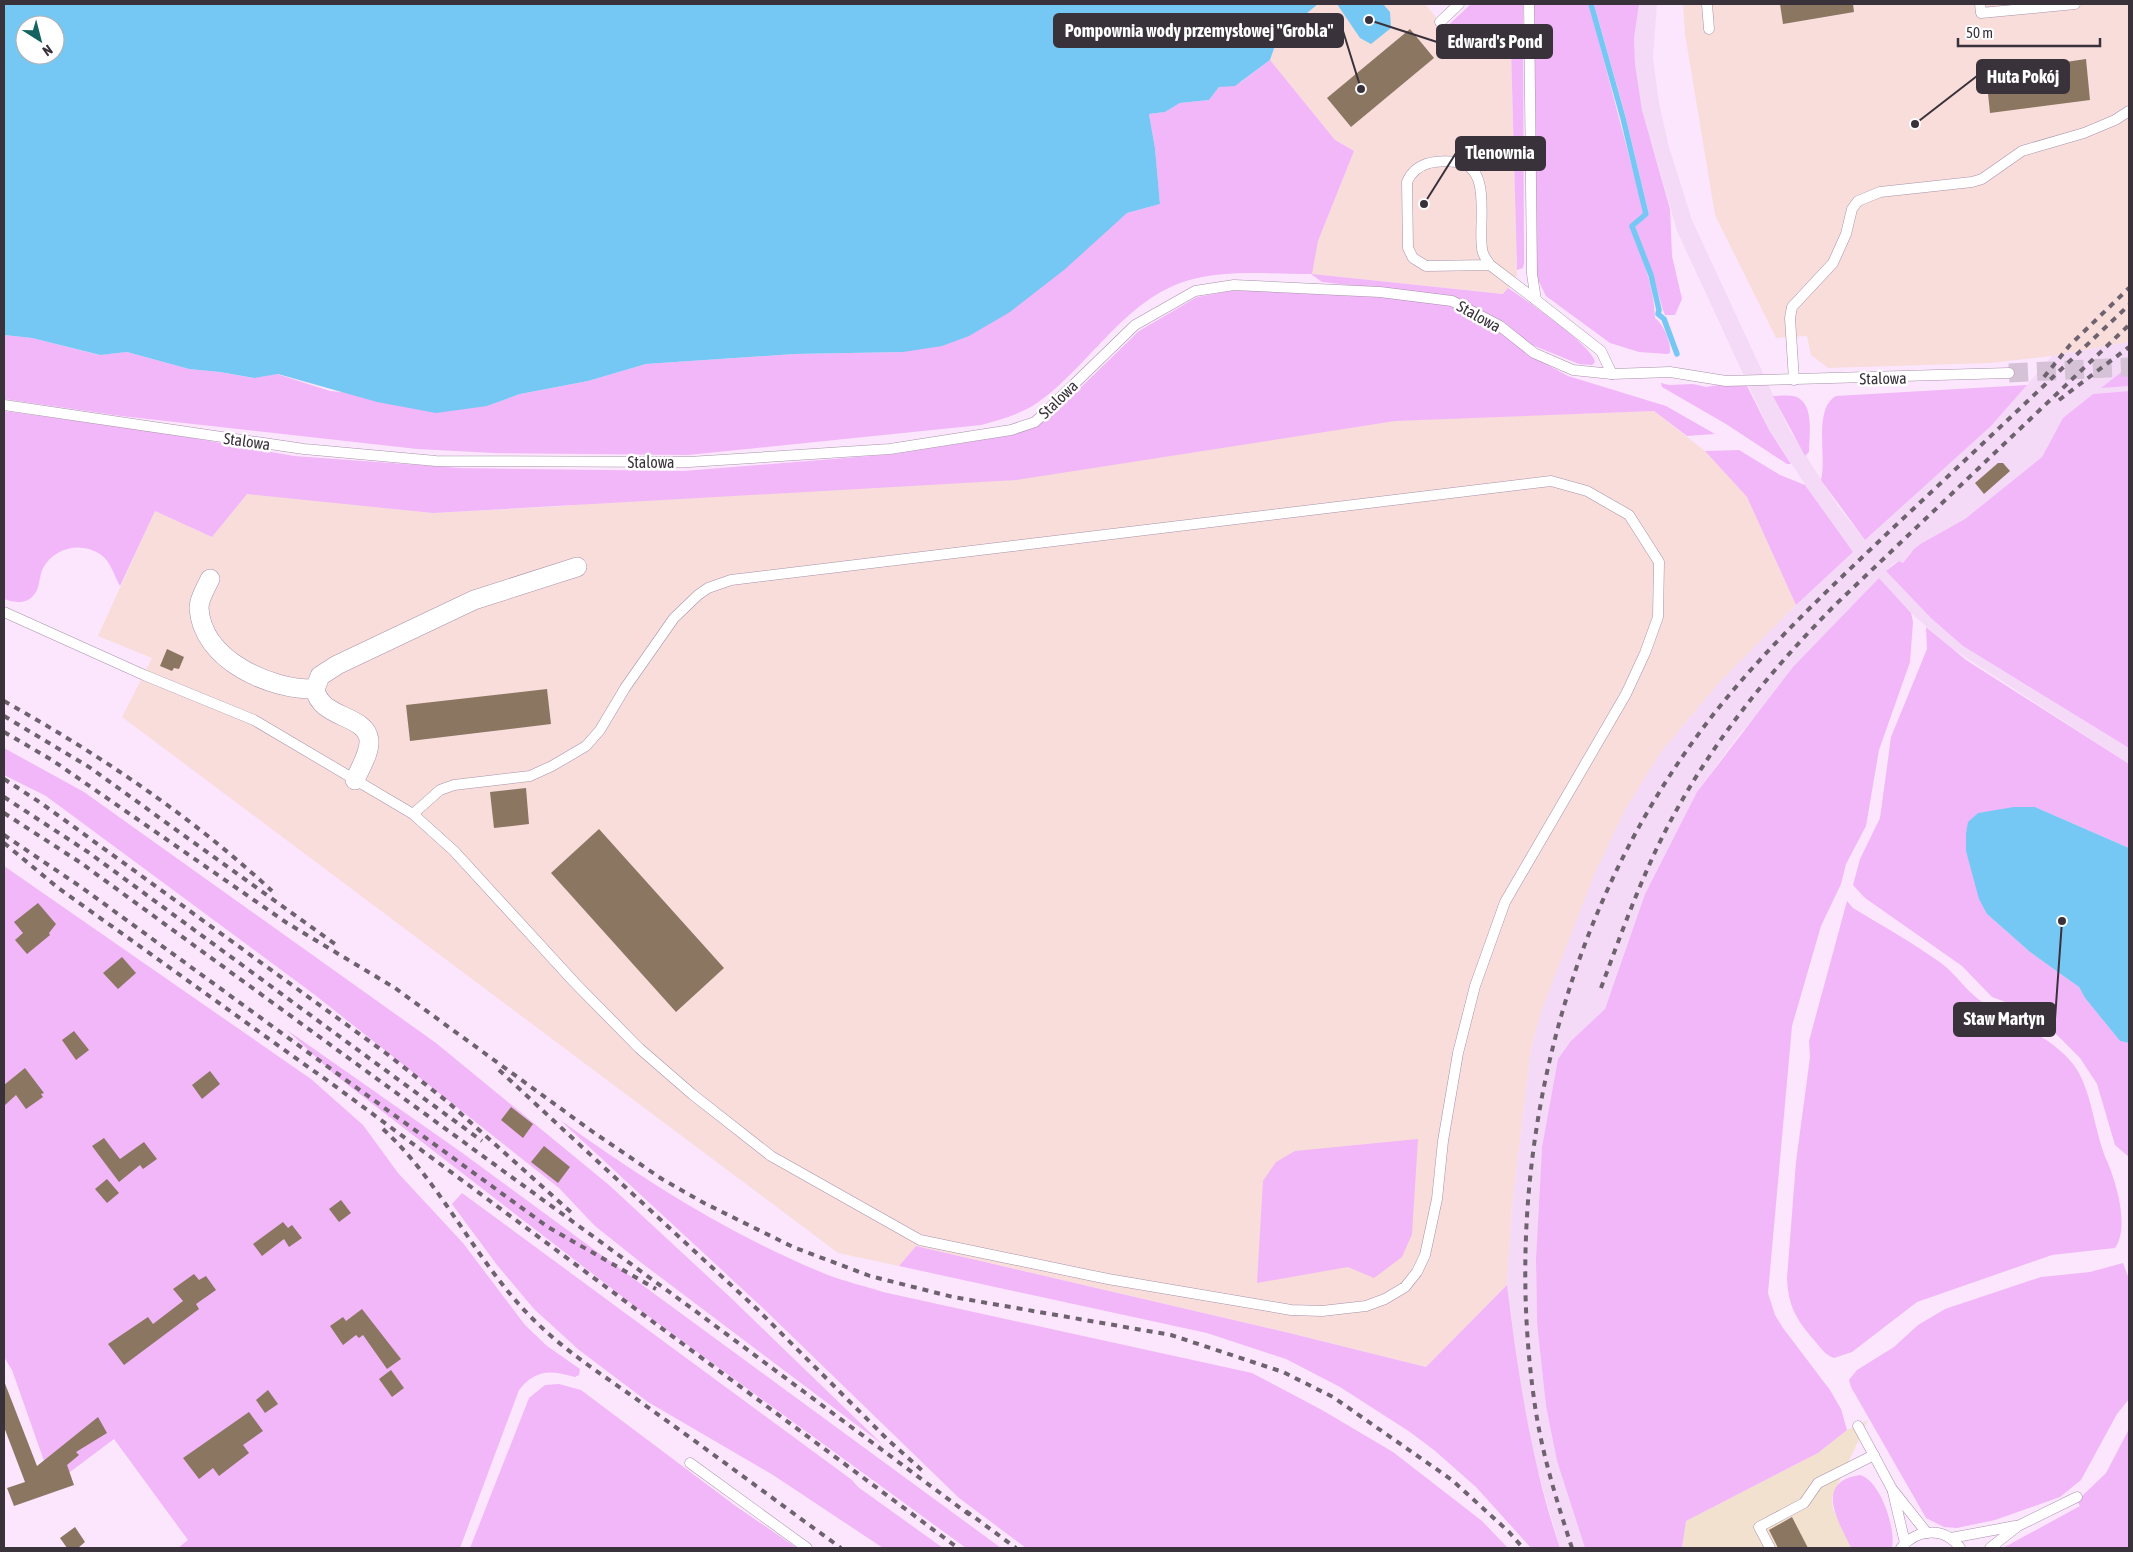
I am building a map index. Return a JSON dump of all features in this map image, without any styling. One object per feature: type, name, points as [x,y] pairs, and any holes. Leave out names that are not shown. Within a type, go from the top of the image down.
[{"type":"street","points":[[355,780],[368,746],[367,734],[358,724],[326,707],[317,698],[315,689],[320,676],[327,670],[474,600],[577,567]]},
{"type":"street","points":[[210,579],[199,607],[204,626],[218,650],[234,664],[276,683],[297,688],[315,689]]},
{"type":"lane","points":[[1440,22],[1459,4]]},
{"type":"lane","points":[[1530,4],[1532,274],[1536,300]]},
{"type":"lane","points":[[1707,4],[1709,30]]},
{"type":"lane","points":[[1980,4],[1981,14],[2075,4]]},
{"type":"lane","points":[[1794,380],[1790,318],[1792,307],[1832,263],[1846,234],[1852,209],[1858,201],[1880,192],[1972,182],[1982,178],[2022,151],[2084,133],[2115,120],[2129,110]]},
{"type":"lane","points":[[1490,265],[1426,266],[1413,258],[1408,248],[1408,182],[1410,175],[1416,170],[1435,162],[1452,161],[1470,165],[1477,174],[1480,185],[1482,249],[1490,265],[1600,351],[1612,374]]},
{"type":"lane","name":"Stalowa","points":[[4,405],[304,449],[436,461],[689,462],[890,449],[1011,430],[1035,422],[1135,325],[1195,291],[1234,285],[1380,292],[1452,301],[1500,326],[1534,353],[1574,370],[1612,374],[1670,372],[1726,382],[2009,373]]},
{"type":"lane","points":[[4,612],[144,676],[254,720],[413,814],[454,851],[575,983],[639,1048],[692,1094],[771,1156],[920,1240],[1108,1279],[1291,1310],[1322,1311],[1366,1306],[1385,1299],[1405,1287],[1418,1272],[1425,1255],[1437,1199],[1443,1141],[1458,1053],[1475,986],[1505,902],[1626,694],[1645,653],[1658,617],[1658,562],[1629,515],[1587,491],[1551,481],[731,580],[708,588],[674,618],[625,688],[600,730],[586,746],[552,766],[530,776],[454,785],[440,790],[413,814]]},
{"type":"lane","points":[[1858,1426],[1892,1489],[1927,1532]]},
{"type":"lane","points":[[1770,1548],[1759,1527],[1804,1503],[1818,1483],[1874,1455]]},
{"type":"lane","points":[[690,1463],[807,1548]]},
{"type":"lane","points":[[1892,1489],[1903,1546],[1919,1534],[1935,1532],[1950,1538],[1960,1548]]},
{"type":"lane","points":[[1990,1548],[2018,1526],[2077,1497]]},
{"type":"lane","points":[[1950,1538],[2018,1526]]},
{"type":"shaded area","points":[[1318,4],[1425,4],[1468,56],[1475,51],[1511,48],[1517,276],[1504,294],[1311,274],[1318,241],[1354,151],[1335,140],[1270,60],[1278,37]]},
{"type":"shaded area","points":[[1471,4],[1523,4],[1524,263],[1523,268],[1517,270],[1511,48],[1475,51],[1468,56],[1445,28]]},
{"type":"shaded area","points":[[1533,4],[1589,4],[1644,213],[1630,226],[1650,283],[1655,318],[1666,334],[1670,353],[1639,352],[1610,343],[1546,296],[1537,278]]},
{"type":"shaded area","points":[[1594,4],[1639,4],[1634,38],[1635,64],[1642,110],[1670,209],[1672,256],[1682,299],[1675,315],[1665,315],[1653,275],[1635,227],[1649,214],[1625,114]]},
{"type":"shaded area","points":[[1639,4],[1657,4],[1653,58],[1659,103],[1669,147],[1692,220],[1789,429],[1838,506],[1865,540],[1991,426],[2052,356],[2129,342],[2129,391],[2093,394],[2063,418],[2042,457],[1965,519],[1922,543],[1911,552],[1903,564],[1899,561],[1886,571],[1963,646],[2129,748],[2129,764],[1951,648],[1911,613],[1879,578],[1739,735],[1697,792],[1645,894],[1605,1009],[1566,1047],[1558,1059],[1542,1147],[1536,1258],[1537,1323],[1546,1405],[1557,1461],[1585,1548],[1560,1548],[1535,1461],[1524,1412],[1507,1285],[1512,1207],[1531,1050],[1542,1009],[1595,873],[1626,808],[1661,752],[1719,683],[1796,605],[1853,552],[1826,516],[1769,430],[1677,231],[1642,110],[1635,64],[1634,38]]},
{"type":"shaded area","points":[[1683,4],[2129,4],[2129,342],[2052,356],[1990,363],[1828,368],[1811,355],[1807,336],[1776,338],[1715,215],[1685,34]]},
{"type":"shaded area","points":[[1270,60],[1335,140],[1354,151],[1318,241],[1312,274],[1503,294],[1508,288],[1570,334],[1591,354],[1595,362],[1592,365],[1579,364],[1532,345],[1505,323],[1454,297],[1322,282],[1311,274],[1248,273],[1201,277],[1186,281],[1143,303],[1107,336],[1056,388],[1031,407],[1003,419],[981,425],[688,455],[494,453],[417,449],[121,416],[4,399],[4,335],[32,338],[99,355],[127,352],[189,369],[253,378],[277,374],[330,391],[487,406],[520,394],[588,381],[646,364],[794,354],[903,352],[1098,237],[1127,213],[1160,204],[1155,148],[1149,114],[1165,112],[1180,103],[1209,100],[1219,87],[1241,82]]},
{"type":"shaded area","points":[[1236,290],[1380,297],[1451,305],[1499,330],[1533,357],[1568,376],[1666,406],[1715,434],[1687,436],[1654,411],[1395,421],[1016,480],[433,513],[247,494],[212,537],[155,511],[120,586],[104,557],[92,550],[76,547],[61,551],[48,561],[41,572],[37,590],[29,600],[18,602],[4,599],[4,411],[170,434],[294,456],[460,468],[683,471],[895,454],[1012,435],[1046,421],[1139,331],[1197,297]]},
{"type":"shaded area","points":[[2129,366],[2129,386],[2101,388]]},
{"type":"shaded area","points":[[1661,383],[1669,385],[1693,384],[1706,387],[1725,384],[1747,386],[1769,430],[1791,464],[1787,464],[1726,424],[1662,387]]},
{"type":"shaded area","points":[[2027,385],[1991,426],[1865,540],[1821,480],[1823,422],[1829,402],[1836,396]]},
{"type":"shaded area","points":[[2129,391],[2129,748],[1963,646],[1931,618],[1886,571],[1899,561],[1903,563],[1914,549],[1922,543],[1965,519],[2042,457],[2063,418],[2093,394]]},
{"type":"shaded area","points":[[1773,396],[1794,396],[1800,399],[1807,409],[1810,431],[1809,452],[1805,456]]},
{"type":"shaded area","points":[[1654,411],[1705,451],[1747,497],[1796,605],[1719,683],[1661,752],[1542,1009],[1531,1050],[1512,1207],[1507,1285],[1426,1367],[1281,1331],[916,1246],[899,1266],[838,1253],[122,717],[152,658],[98,636],[155,511],[212,537],[247,493],[433,513],[564,506],[1401,420]]},
{"type":"shaded area","points":[[1739,450],[1780,475],[1805,485],[1853,552],[1796,605],[1747,497],[1705,451]]},
{"type":"shaded area","points":[[1879,578],[1911,613],[1913,622],[1910,662],[1879,750],[1866,826],[1846,864],[1841,884],[1821,926],[1792,1026],[1768,1293],[1775,1315],[1783,1328],[1830,1390],[1841,1409],[1847,1430],[1818,1453],[1686,1521],[1682,1548],[1585,1548],[1557,1461],[1546,1406],[1537,1323],[1536,1258],[1542,1147],[1558,1059],[1570,1042],[1605,1009],[1645,894],[1697,792],[1793,667]]},
{"type":"shaded area","points":[[1926,627],[1966,660],[2129,764],[2129,848],[2035,807],[1978,813],[1969,822],[1966,833],[1966,851],[1987,914],[2030,952],[2079,987],[2085,998],[2120,1041],[2129,1043],[2129,1157],[2115,1145],[2097,1084],[2080,1058],[2054,1032],[2027,1010],[1992,997],[1962,966],[1865,898],[1853,885],[1860,859],[1880,818],[1891,737],[1927,649]]},
{"type":"shaded area","points":[[4,748],[84,792],[436,1043],[609,1185],[731,1298],[882,1444],[639,1261],[595,1226],[559,1188],[315,995],[46,796],[4,775]]},
{"type":"shaded area","points":[[4,866],[311,1079],[363,1125],[398,1173],[463,1243],[525,1325],[547,1346],[580,1369],[579,1375],[575,1377],[551,1372],[538,1375],[531,1378],[519,1390],[460,1548],[178,1548],[188,1540],[114,1439],[70,1472],[50,1478],[12,1370],[4,1357]]},
{"type":"shaded area","points":[[1847,901],[1853,908],[1941,963],[1976,998],[1993,1010],[2042,1037],[2064,1054],[2073,1064],[2089,1098],[2114,1180],[2120,1204],[2121,1228],[2115,1248],[2052,1255],[1917,1302],[1852,1352],[1834,1358],[1823,1350],[1798,1319],[1789,1297],[1787,1278],[1796,1162],[1810,1057],[1809,1041]]},
{"type":"shaded area","points":[[287,1030],[461,1152],[1001,1548],[966,1548],[637,1308],[334,1074]]},
{"type":"shaded area","points":[[560,1120],[656,1185],[723,1225],[792,1260],[835,1277],[883,1292],[1252,1373],[1322,1410],[1393,1452],[1482,1521],[1508,1548],[1026,1548],[959,1498],[764,1309]]},
{"type":"shaded area","points":[[1418,1139],[1412,1234],[1402,1257],[1374,1278],[1348,1267],[1257,1283],[1263,1181],[1276,1162],[1295,1151]]},
{"type":"shaded area","points":[[462,1193],[943,1548],[883,1548],[773,1475],[648,1402],[579,1350],[534,1309],[497,1265],[452,1204]]},
{"type":"shaded area","points":[[916,1246],[1281,1331],[1426,1367],[1507,1285],[1533,1451],[1560,1548],[1531,1548],[1476,1487],[1434,1450],[1410,1432],[1340,1387],[1286,1359],[1207,1333],[899,1266]]},
{"type":"shaded area","points":[[2123,1263],[2129,1279],[2129,1399],[2117,1414],[2081,1480],[2060,1497],[1995,1520],[1957,1528],[1944,1527],[1926,1518],[1851,1387],[1849,1380],[1857,1370],[1894,1347],[1918,1325],[1945,1309],[2041,1277],[2090,1272]]},
{"type":"shaded area","points":[[559,1384],[581,1390],[737,1507],[797,1548],[470,1548],[529,1398],[545,1385]]},
{"type":"shaded area","points":[[1868,1420],[1832,1497],[1833,1509],[1851,1548],[1682,1548],[1686,1521],[1818,1453],[1847,1430]]},
{"type":"shaded area","points":[[2129,1429],[2129,1548],[2003,1548],[2080,1506],[2077,1501],[2106,1473]]},
{"type":"shaded area","points":[[1860,1475],[1868,1479],[1874,1486],[1885,1507],[1892,1529],[1892,1548],[1851,1548],[1841,1527],[1833,1504],[1833,1494],[1837,1486],[1846,1479]]},
{"type":"water","points":[[4,4],[1318,4],[1278,37],[1270,60],[1235,86],[1219,87],[1209,100],[1180,103],[1165,112],[1149,114],[1155,148],[1160,204],[1127,213],[1064,270],[1010,312],[969,336],[942,346],[903,352],[794,354],[646,364],[588,381],[520,394],[487,406],[436,413],[377,402],[278,374],[254,378],[189,369],[127,352],[100,355],[32,338],[4,335]]},
{"type":"water","points":[[1337,4],[1383,4],[1390,12],[1391,28],[1371,44],[1360,38]]},
{"type":"water","points":[[2014,807],[2035,807],[2129,848],[2129,1043],[2120,1041],[2085,998],[2079,987],[2030,952],[1987,914],[1979,899],[1966,851],[1968,822],[1978,813]]},
{"type":"building","points":[[1780,4],[1853,4],[1854,12],[1783,24]]},
{"type":"building","points":[[1410,29],[1434,58],[1351,127],[1327,98]]},
{"type":"building","points":[[2086,59],[2090,100],[1990,113],[1986,74]]},
{"type":"building","points":[[1998,463],[2003,463],[2010,471],[1984,494],[1975,483]]},
{"type":"building","points":[[167,649],[184,657],[179,669],[174,668],[172,671],[160,666]]},
{"type":"building","points":[[547,689],[551,724],[410,741],[406,705]]},
{"type":"building","points":[[526,788],[529,824],[494,828],[490,792]]},
{"type":"building","points":[[599,829],[724,968],[676,1012],[551,873]]},
{"type":"building","points":[[38,903],[56,924],[49,933],[50,935],[27,954],[15,940],[23,933],[14,922]]},
{"type":"building","points":[[122,957],[136,973],[118,989],[103,973]]},
{"type":"building","points":[[74,1031],[89,1050],[76,1060],[62,1040]]},
{"type":"building","points":[[25,1068],[44,1093],[41,1094],[43,1097],[26,1109],[16,1095],[4,1106],[4,1085]]},
{"type":"building","points":[[210,1071],[220,1084],[202,1099],[192,1085]]},
{"type":"building","points":[[511,1107],[533,1124],[523,1138],[501,1120]]},
{"type":"building","points":[[104,1138],[120,1159],[144,1142],[157,1159],[143,1169],[140,1165],[119,1182],[92,1146]]},
{"type":"building","points":[[544,1146],[570,1167],[558,1183],[531,1162]]},
{"type":"building","points":[[107,1179],[119,1193],[107,1203],[95,1189]]},
{"type":"building","points":[[341,1200],[351,1213],[339,1222],[329,1209]]},
{"type":"building","points":[[283,1222],[288,1228],[292,1225],[302,1238],[289,1247],[284,1239],[262,1256],[253,1244]]},
{"type":"building","points":[[194,1274],[199,1280],[206,1276],[216,1290],[196,1304],[199,1309],[124,1365],[108,1344],[148,1317],[153,1324],[183,1301],[173,1289]]},
{"type":"building","points":[[362,1309],[401,1359],[387,1369],[363,1335],[359,1338],[356,1335],[343,1345],[330,1326],[343,1317],[346,1321]]},
{"type":"building","points":[[391,1370],[404,1388],[392,1397],[379,1379]]},
{"type":"building","points":[[4,1381],[37,1466],[98,1417],[107,1433],[76,1452],[79,1455],[67,1465],[74,1485],[14,1506],[7,1488],[25,1482],[4,1427]]},
{"type":"building","points":[[268,1390],[278,1404],[265,1413],[256,1400]]},
{"type":"building","points":[[249,1412],[263,1431],[243,1445],[249,1453],[219,1476],[213,1468],[199,1479],[183,1458]]},
{"type":"building","points":[[1792,1517],[1808,1548],[1778,1548],[1769,1530]]},
{"type":"building","points":[[75,1527],[85,1542],[78,1548],[67,1548],[60,1538]]},
{"type":"waterway","points":[[1591,4],[1623,118],[1646,214],[1632,226],[1651,275],[1659,310],[1658,314],[1664,319],[1677,354]]},
{"type":"tunnel","points":[[2009,373],[2129,367]]},
{"type":"railway","points":[[2044,377],[2070,345],[2129,288]]},
{"type":"railway","points":[[1572,1548],[1546,1460],[1535,1406],[1526,1317],[1526,1226],[1535,1137],[1553,1048],[1579,962],[1613,878],[1655,799],[1706,724],[1749,672],[1845,574],[2129,305]]},
{"type":"railway","points":[[1601,988],[1641,884],[1673,816],[1713,751],[1758,690],[1835,605],[2129,325]]},
{"type":"railway","points":[[2059,400],[2129,347]]},
{"type":"railway","points":[[4,701],[75,743],[144,788],[209,837],[272,891]]},
{"type":"railway","points":[[4,716],[89,767],[339,947]]},
{"type":"railway","points":[[4,732],[52,760],[287,923],[395,988],[593,1132],[662,1179],[704,1203],[793,1247],[870,1276],[953,1297],[1171,1335],[1283,1372],[1333,1397],[1452,1480],[1509,1532],[1523,1548]]},
{"type":"railway","points":[[4,779],[41,803],[387,1054],[449,1103],[574,1215]]},
{"type":"railway","points":[[4,797],[88,852],[482,1141]]},
{"type":"railway","points":[[4,813],[81,863],[694,1310],[971,1516]]},
{"type":"railway","points":[[4,835],[81,887],[548,1227],[656,1289]]},
{"type":"railway","points":[[4,843],[57,887],[339,1089],[958,1548]]},
{"type":"railway","points":[[499,1070],[758,1310],[887,1439],[926,1474]]},
{"type":"railway","points":[[383,1129],[405,1151],[424,1175],[478,1252],[516,1301],[550,1335],[841,1548]]},
{"type":"railway","points":[[966,1511],[1016,1548]]},
{"type":"place","name":"Edward's Pond","points":[[1369,20]]},
{"type":"place","name":"Pompownia wody przemysłowej \"Grobla\"","points":[[1361,89]]},
{"type":"place","name":"Huta Pokój","points":[[1915,124]]},
{"type":"place","name":"Tlenownia","points":[[1424,204]]},
{"type":"place","name":"Staw Martyn","points":[[2062,921]]}]
